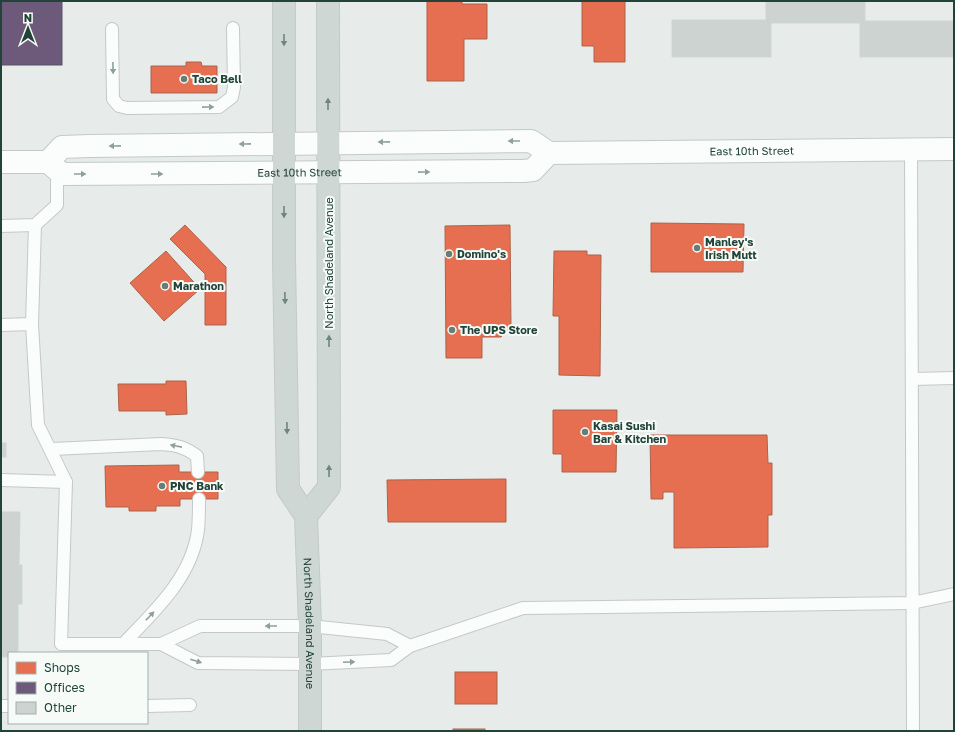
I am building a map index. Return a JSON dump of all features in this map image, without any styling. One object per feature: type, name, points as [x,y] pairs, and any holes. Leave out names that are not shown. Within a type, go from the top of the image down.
[{"type":"main road","points":[[284,1],[284,259],[288,489],[306,516]]},
{"type":"main road","name":"North Shadeland Avenue","points":[[310,731],[310,626],[306,516],[329,487],[328,1]]},
{"type":"main road","points":[[53,166],[62,147],[531,141],[549,153]]},
{"type":"main road","name":"East 10th Street","points":[[1,162],[53,166],[62,174],[533,170],[549,153],[954,149]]},
{"type":"lane","points":[[112,29],[113,99],[119,106],[127,108],[219,107],[232,97],[234,87],[233,28]]},
{"type":"lane","points":[[911,150],[913,731]]},
{"type":"lane","points":[[1,226],[35,225],[57,205],[53,166]]},
{"type":"lane","points":[[35,225],[32,324],[38,425],[52,450],[66,482],[60,648],[123,644],[161,644],[200,626],[310,626],[387,634],[410,646]]},
{"type":"lane","points":[[1,325],[32,324]]},
{"type":"lane","points":[[912,379],[954,378]]},
{"type":"lane","points":[[52,450],[161,444],[178,446],[197,456],[198,472]]},
{"type":"lane","points":[[1,480],[66,482]]},
{"type":"lane","points":[[123,644],[159,607],[184,573],[198,530],[199,499]]},
{"type":"lane","points":[[161,644],[198,663],[310,664],[391,660],[410,646],[523,608],[912,603],[954,594]]},
{"type":"lane","points":[[148,706],[190,706]]},
{"type":"building: Shops","points":[[427,1],[462,1],[462,4],[487,4],[487,39],[464,39],[464,81],[427,81]]},
{"type":"building: Shops","points":[[582,1],[625,1],[625,62],[594,62],[594,46],[582,46]]},
{"type":"building: Shops","name":"Taco Bell","points":[[186,62],[201,62],[202,66],[217,66],[217,93],[151,93],[151,66],[186,66]]},
{"type":"building: Shops","name":"Manley's Irish Mutt","points":[[651,223],[744,224],[743,272],[651,272]]},
{"type":"building: Shops","points":[[185,225],[226,267],[226,325],[205,325],[205,274],[170,239]]},
{"type":"building: Shops","points":[[510,225],[511,327],[501,337],[482,337],[482,358],[446,358],[445,226]]},
{"type":"building: Shops","name":"Marathon","points":[[166,251],[200,289],[164,321],[130,283]]},
{"type":"building: Shops","points":[[554,251],[587,251],[587,255],[601,255],[600,376],[559,375],[559,316],[553,316]]},
{"type":"building: Shops","points":[[166,381],[186,381],[187,414],[166,415],[166,411],[119,411],[118,384],[166,384]]},
{"type":"building: Shops","name":"Kasai Sushi Bar & Kitchen","points":[[553,410],[617,410],[616,472],[562,472],[562,454],[553,454]]},
{"type":"building: Shops","points":[[650,435],[767,435],[768,463],[772,463],[772,515],[768,515],[768,547],[674,548],[674,492],[663,492],[663,499],[651,499]]},
{"type":"building: Shops","name":"PNC Bank","points":[[179,465],[179,472],[218,472],[218,499],[180,499],[180,506],[156,506],[156,511],[129,511],[129,507],[106,507],[105,466]]},
{"type":"building: Shops","points":[[506,479],[506,522],[388,522],[387,480]]},
{"type":"building: Shops","points":[[455,672],[497,672],[497,704],[455,704]]},
{"type":"building: Shops","points":[[453,729],[485,729],[485,731],[453,731]]},
{"type":"building: Offices","points":[[1,1],[62,1],[62,65],[1,65]]},
{"type":"building: Other","points":[[766,1],[865,1],[865,21],[954,21],[954,57],[860,57],[860,23],[771,23],[771,57],[672,57],[672,20],[766,20]]},
{"type":"building: Other","points":[[1,443],[6,443],[6,457],[1,457]]},
{"type":"building: Other","points":[[1,512],[20,512],[19,565],[22,565],[22,604],[18,604],[18,652],[8,652],[8,657],[1,657]]},
{"type":"place","name":"Taco Bell","points":[[184,79]]},
{"type":"place","name":"Manley's Irish Mutt","points":[[697,248]]},
{"type":"place","name":"Domino's","points":[[449,254]]},
{"type":"place","name":"Marathon","points":[[165,286]]},
{"type":"place","name":"The UPS Store","points":[[452,330]]},
{"type":"place","name":"Kasai Sushi Bar & Kitchen","points":[[585,432]]},
{"type":"place","name":"PNC Bank","points":[[162,486]]}]
